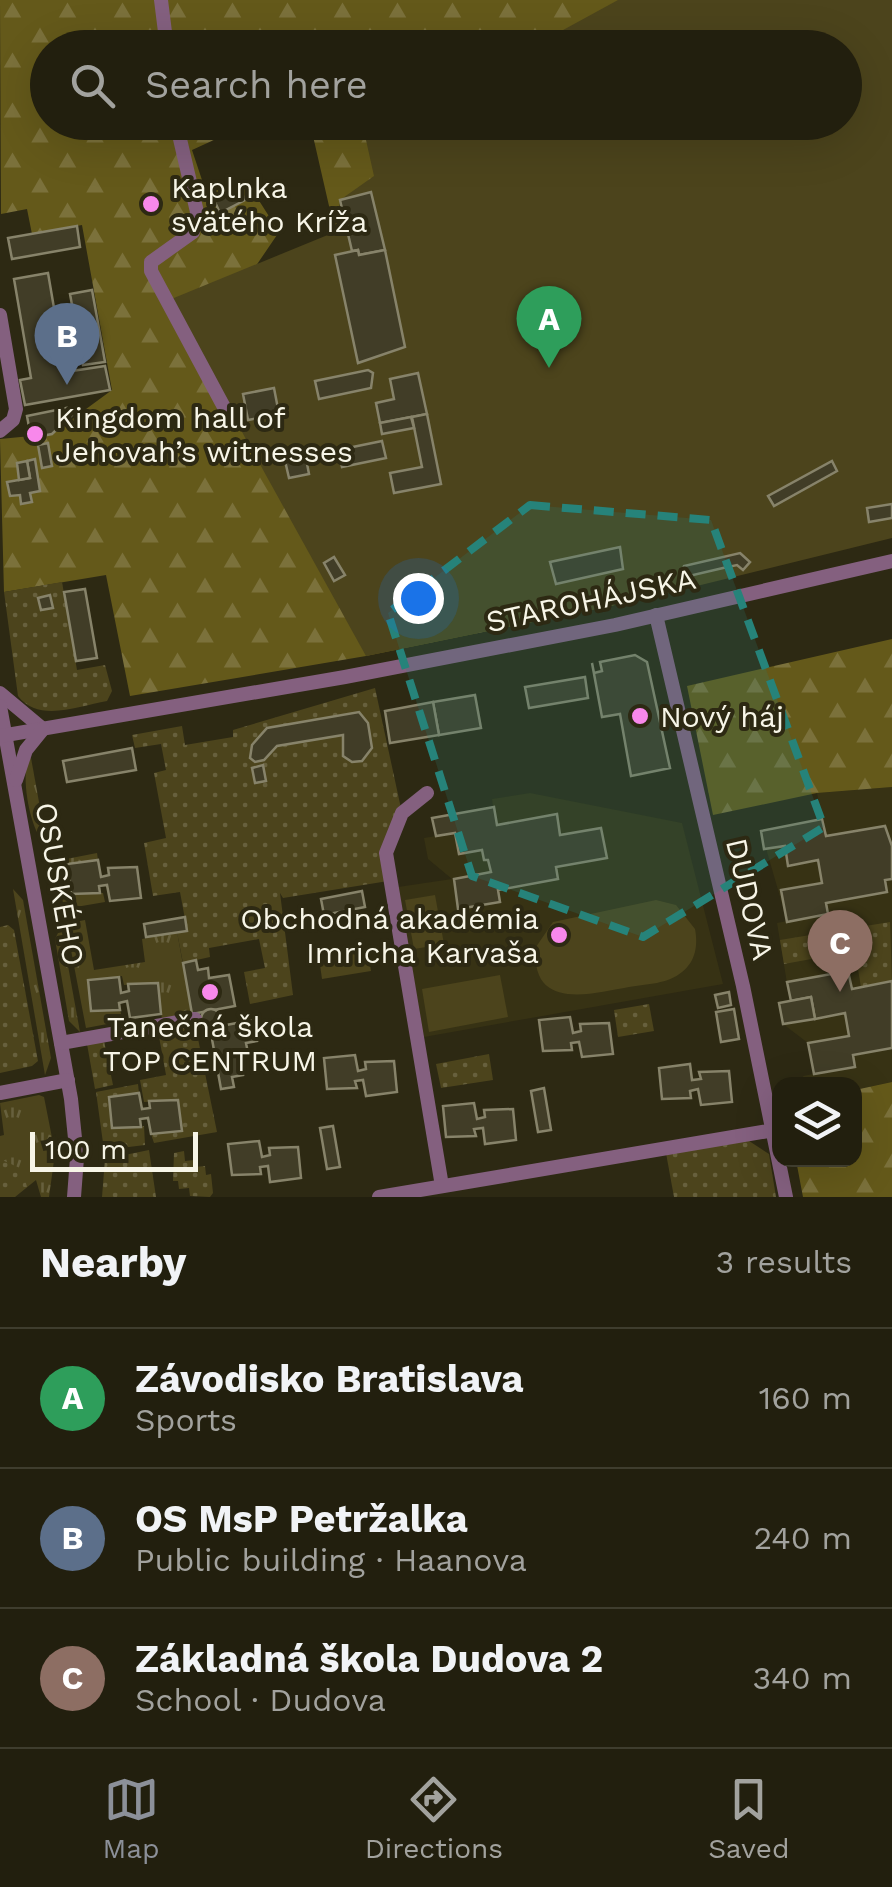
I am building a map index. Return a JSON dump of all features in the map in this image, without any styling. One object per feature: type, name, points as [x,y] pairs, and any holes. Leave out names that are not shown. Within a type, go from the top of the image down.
[{"type":"street","points":[[162,0],[165,30]]},
{"type":"street","points":[[180,140],[197,212],[193,232],[151,262],[151,271],[232,422]]},
{"type":"street","points":[[0,314],[16,409],[11,424],[0,431]]},
{"type":"street","name":"STAROHÁJSKA","points":[[2,735],[386,670],[656,615],[892,561]]},
{"type":"street","name":"DUDOVA","points":[[656,615],[772,1121]]},
{"type":"street","points":[[0,693],[43,728],[26,750],[14,786],[0,776]]},
{"type":"street","name":"OSUSKÉHO","points":[[0,706],[2,735],[68,1080],[77,1158],[74,1197]]},
{"type":"street","points":[[427,793],[402,813],[386,853],[442,1186]]},
{"type":"street","points":[[61,1043],[195,1019]]},
{"type":"street","points":[[0,1092],[68,1080]]},
{"type":"street","points":[[379,1197],[772,1130]]},
{"type":"street","name":"DUDOVA","points":[[781,1167],[786,1197]]},
{"type":"highlighted area","points":[[530,505],[711,520],[824,827],[643,937],[472,876],[388,613]]},
{"type":"shaded area","points":[[892,787],[892,1082],[862,1088],[862,1077],[803,1077],[813,1074],[808,1043],[783,1024],[779,1003],[790,1001],[777,923],[787,921],[761,831],[822,819],[817,793]]},
{"type":"shaded area","name":"Obchodná akadémia Imricha Karvaša","points":[[530,793],[682,823],[723,984],[424,1037],[398,887],[452,879],[428,859],[424,838],[436,836],[432,818],[493,807],[492,799]]},
{"type":"green space","points":[[0,0],[671,0],[618,30],[30,30],[30,140],[214,140],[192,150],[206,192],[249,185],[279,232],[247,279],[335,232],[314,140],[488,140],[644,599],[366,656],[130,696],[106,575],[4,592],[0,439],[52,434],[112,390],[82,225],[32,234],[27,209],[1,214]]},
{"type":"green space","points":[[618,0],[892,0],[892,538],[644,599],[366,656],[169,300],[335,232],[340,200],[374,176],[366,140],[862,140],[862,30],[563,30]]},
{"type":"green space","points":[[62,582],[77,670],[105,665],[112,691],[107,701],[48,711],[27,704],[18,696],[4,592]]},
{"type":"green space","points":[[892,639],[892,787],[817,793],[713,815],[687,686]]},
{"type":"green space","points":[[375,688],[402,813],[386,853],[388,881],[283,898],[280,893],[293,995],[250,1004],[244,972],[265,968],[259,939],[209,948],[210,957],[183,963],[177,932],[187,930],[180,892],[153,896],[144,843],[166,838],[154,773],[166,770],[161,744],[135,748],[132,735],[182,726],[185,745],[233,737],[233,730]]},
{"type":"green space","points":[[29,756],[47,846],[36,830],[28,804]]},
{"type":"green space","points":[[97,853],[98,860],[68,864],[71,894],[103,893],[105,902],[64,909],[56,861]]},
{"type":"green space","points":[[13,889],[23,900],[51,1058],[45,1075]]},
{"type":"green space","points":[[435,895],[444,944],[414,949],[405,900]]},
{"type":"green space","points":[[656,900],[676,905],[695,929],[695,952],[682,972],[657,983],[597,993],[566,994],[543,981],[537,967],[536,947],[553,922]]},
{"type":"green space","points":[[85,920],[94,970],[145,962],[142,939],[177,932],[192,1014],[162,1019],[157,983],[124,985],[122,976],[88,981],[91,1011],[120,1010],[123,1021],[86,1028],[66,924]]},
{"type":"green space","points":[[890,922],[892,981],[861,987],[855,951],[784,964],[780,940]]},
{"type":"green space","points":[[8,925],[14,930],[38,1061],[0,1073],[0,927]]},
{"type":"green space","points":[[61,927],[80,1032],[69,1021],[55,939]]},
{"type":"green space","points":[[368,950],[371,971],[322,979],[319,958]]},
{"type":"green space","points":[[500,975],[508,1017],[429,1032],[422,989]]},
{"type":"green space","points":[[649,1004],[654,1031],[618,1037],[614,1010]]},
{"type":"green space","points":[[195,1024],[217,1132],[154,1143],[151,1134],[181,1130],[178,1100],[144,1102],[140,1080],[166,1075],[158,1031]]},
{"type":"green space","points":[[104,1041],[113,1085],[95,1089],[87,1044]]},
{"type":"green space","points":[[489,1054],[493,1080],[441,1088],[436,1064]]},
{"type":"green space","points":[[892,1082],[892,1197],[803,1197],[797,1167],[862,1167],[862,1088]]},
{"type":"green space","points":[[138,1084],[139,1093],[109,1097],[112,1128],[144,1126],[145,1145],[104,1150],[96,1092]]},
{"type":"green space","points":[[44,1097],[55,1153],[49,1197],[41,1197],[36,1180],[15,1197],[0,1197],[0,1136],[4,1135],[0,1103]]},
{"type":"green space","points":[[746,1139],[769,1154],[776,1197],[674,1197],[666,1153]]},
{"type":"green space","points":[[149,1150],[156,1197],[102,1197],[105,1159]]},
{"type":"green space","points":[[184,1151],[185,1161],[194,1160],[195,1167],[205,1166],[206,1175],[211,1174],[210,1197],[190,1196],[189,1188],[179,1189],[178,1181],[173,1181],[174,1153]]},
{"type":"green space","points":[[0,1159],[22,1169],[27,1187],[0,1192]]},
{"type":"building","points":[[239,187],[245,200],[220,213],[214,200]]},
{"type":"building","points":[[371,192],[385,250],[359,255],[358,250],[352,251],[340,200]]},
{"type":"building","points":[[77,226],[80,247],[12,259],[8,238]]},
{"type":"building","points":[[358,250],[359,255],[385,250],[405,347],[358,363],[335,255]]},
{"type":"building","points":[[48,273],[65,372],[105,366],[110,390],[25,405],[20,380],[31,378],[14,279]]},
{"type":"building","points":[[92,290],[105,362],[83,365],[70,294]]},
{"type":"building","points":[[368,370],[373,373],[371,388],[319,399],[315,381]]},
{"type":"building","points":[[418,373],[427,414],[380,423],[376,403],[394,399],[390,379]]},
{"type":"building","points":[[274,388],[279,414],[248,420],[243,394]]},
{"type":"building","points":[[71,407],[72,415],[52,434],[31,438],[27,416]]},
{"type":"building","points":[[427,414],[441,484],[394,493],[390,473],[422,467],[412,417]]},
{"type":"building","points":[[411,417],[414,428],[382,434],[380,423]]},
{"type":"building","points":[[382,441],[386,458],[342,467],[338,450]]},
{"type":"building","points":[[48,443],[52,466],[42,468],[38,445]]},
{"type":"building","points":[[304,448],[309,474],[289,478],[283,452]]},
{"type":"building","points":[[35,459],[40,491],[30,493],[32,502],[21,504],[20,495],[10,496],[7,482],[30,478],[27,461]]},
{"type":"building","points":[[27,461],[30,478],[19,480],[17,463]]},
{"type":"building","points":[[832,461],[837,471],[774,506],[768,496]]},
{"type":"building","points":[[892,504],[892,518],[869,522],[867,508]]},
{"type":"building","points":[[620,547],[623,569],[556,584],[550,562]]},
{"type":"building","points":[[740,553],[750,562],[743,570],[737,565],[723,568],[693,575],[690,587],[678,585],[684,566]]},
{"type":"building","points":[[334,557],[345,575],[334,581],[324,563]]},
{"type":"building","points":[[85,589],[97,658],[76,661],[64,592]]},
{"type":"building","points":[[50,595],[53,608],[41,610],[38,598]]},
{"type":"building","name":"Nový háj","points":[[635,655],[647,662],[670,768],[631,776],[620,714],[602,717],[592,663],[594,673],[602,671],[600,662]]},
{"type":"building","points":[[585,677],[588,698],[529,708],[525,687]]},
{"type":"building","points":[[475,695],[481,728],[439,735],[433,702]]},
{"type":"building","points":[[433,702],[439,735],[390,743],[385,711]]},
{"type":"building","points":[[359,712],[368,723],[372,748],[362,761],[352,762],[343,756],[343,735],[277,746],[264,760],[255,762],[250,758],[252,745],[267,728]]},
{"type":"building","points":[[132,748],[136,770],[67,782],[63,761]]},
{"type":"building","points":[[263,765],[266,781],[255,783],[252,768]]},
{"type":"building","points":[[494,807],[497,825],[557,814],[560,835],[601,828],[607,858],[556,867],[558,879],[498,890],[500,902],[458,909],[454,879],[491,872],[488,860],[484,860],[482,850],[459,854],[455,833],[436,836],[432,818]]},
{"type":"building","points":[[822,819],[826,836],[885,826],[892,846],[892,879],[885,880],[887,892],[826,903],[828,914],[787,922],[781,890],[822,883],[818,860],[788,866],[785,846],[764,849],[761,831]]},
{"type":"building","points":[[98,860],[101,877],[109,875],[108,868],[137,867],[141,898],[110,901],[107,885],[99,886],[100,893],[71,894],[67,864]]},
{"type":"building","points":[[362,891],[365,907],[324,915],[321,899]]},
{"type":"building","points":[[185,917],[187,931],[146,937],[144,924]]},
{"type":"building","name":"Tanečná škola TOP CENTRUM","points":[[196,960],[198,970],[208,968],[209,978],[229,975],[235,1006],[192,1014],[183,963]]},
{"type":"building","points":[[848,971],[852,989],[892,981],[892,1048],[853,1055],[855,1067],[814,1074],[808,1043],[849,1036],[845,1013],[815,1019],[811,997],[791,1001],[787,982]]},
{"type":"building","points":[[119,977],[121,993],[129,991],[128,984],[158,983],[161,1014],[130,1018],[127,1001],[119,1003],[120,1010],[91,1011],[88,980]]},
{"type":"building","points":[[729,992],[731,1005],[718,1008],[715,995]]},
{"type":"building","points":[[811,997],[815,1019],[783,1024],[779,1003]]},
{"type":"building","points":[[211,1009],[221,1019],[211,1029],[201,1019]]},
{"type":"building","points":[[734,1009],[739,1039],[721,1042],[716,1012]]},
{"type":"building","points":[[570,1017],[573,1033],[581,1031],[580,1024],[609,1023],[613,1054],[582,1057],[579,1042],[571,1043],[572,1050],[543,1051],[539,1020]]},
{"type":"building","points":[[253,1020],[257,1041],[246,1043],[248,1053],[239,1055],[243,1075],[232,1077],[234,1087],[221,1089],[210,1028]]},
{"type":"building","points":[[355,1055],[358,1071],[366,1069],[365,1062],[394,1061],[397,1092],[366,1096],[363,1080],[355,1081],[357,1088],[327,1089],[324,1058]]},
{"type":"building","points":[[690,1064],[692,1080],[701,1079],[699,1072],[729,1071],[732,1102],[701,1105],[698,1089],[690,1091],[691,1098],[662,1099],[659,1068]]},
{"type":"building","points":[[544,1088],[551,1130],[538,1132],[531,1091]]},
{"type":"building","points":[[139,1093],[142,1109],[150,1108],[149,1101],[178,1100],[182,1131],[151,1134],[148,1118],[140,1119],[141,1127],[112,1128],[109,1097]]},
{"type":"building","points":[[474,1103],[477,1119],[485,1117],[484,1110],[513,1109],[516,1140],[485,1144],[483,1128],[474,1129],[476,1136],[446,1137],[443,1106]]},
{"type":"building","points":[[333,1126],[340,1167],[327,1169],[320,1128]]},
{"type":"building","points":[[259,1141],[262,1157],[270,1155],[269,1148],[298,1147],[301,1178],[270,1182],[268,1166],[260,1167],[261,1174],[232,1175],[228,1144]]},
{"type":"place","name":"Kaplnka svätého Kríža","points":[[151,204]]},
{"type":"place","name":"Závodisko Bratislava","points":[[549,368]]},
{"type":"place","name":"OS MsP Petržalka","points":[[67,385]]},
{"type":"place","name":"Kingdom hall of Jehovah’s witnesses","points":[[35,434]]},
{"type":"place","name":"Nový háj","points":[[640,716]]},
{"type":"place","name":"Obchodná akadémia Imricha Karvaša","points":[[559,935]]},
{"type":"place","name":"Tanečná škola TOP CENTRUM","points":[[210,992]]},
{"type":"place","name":"Základná škola Dudova 2","points":[[840,992]]}]
